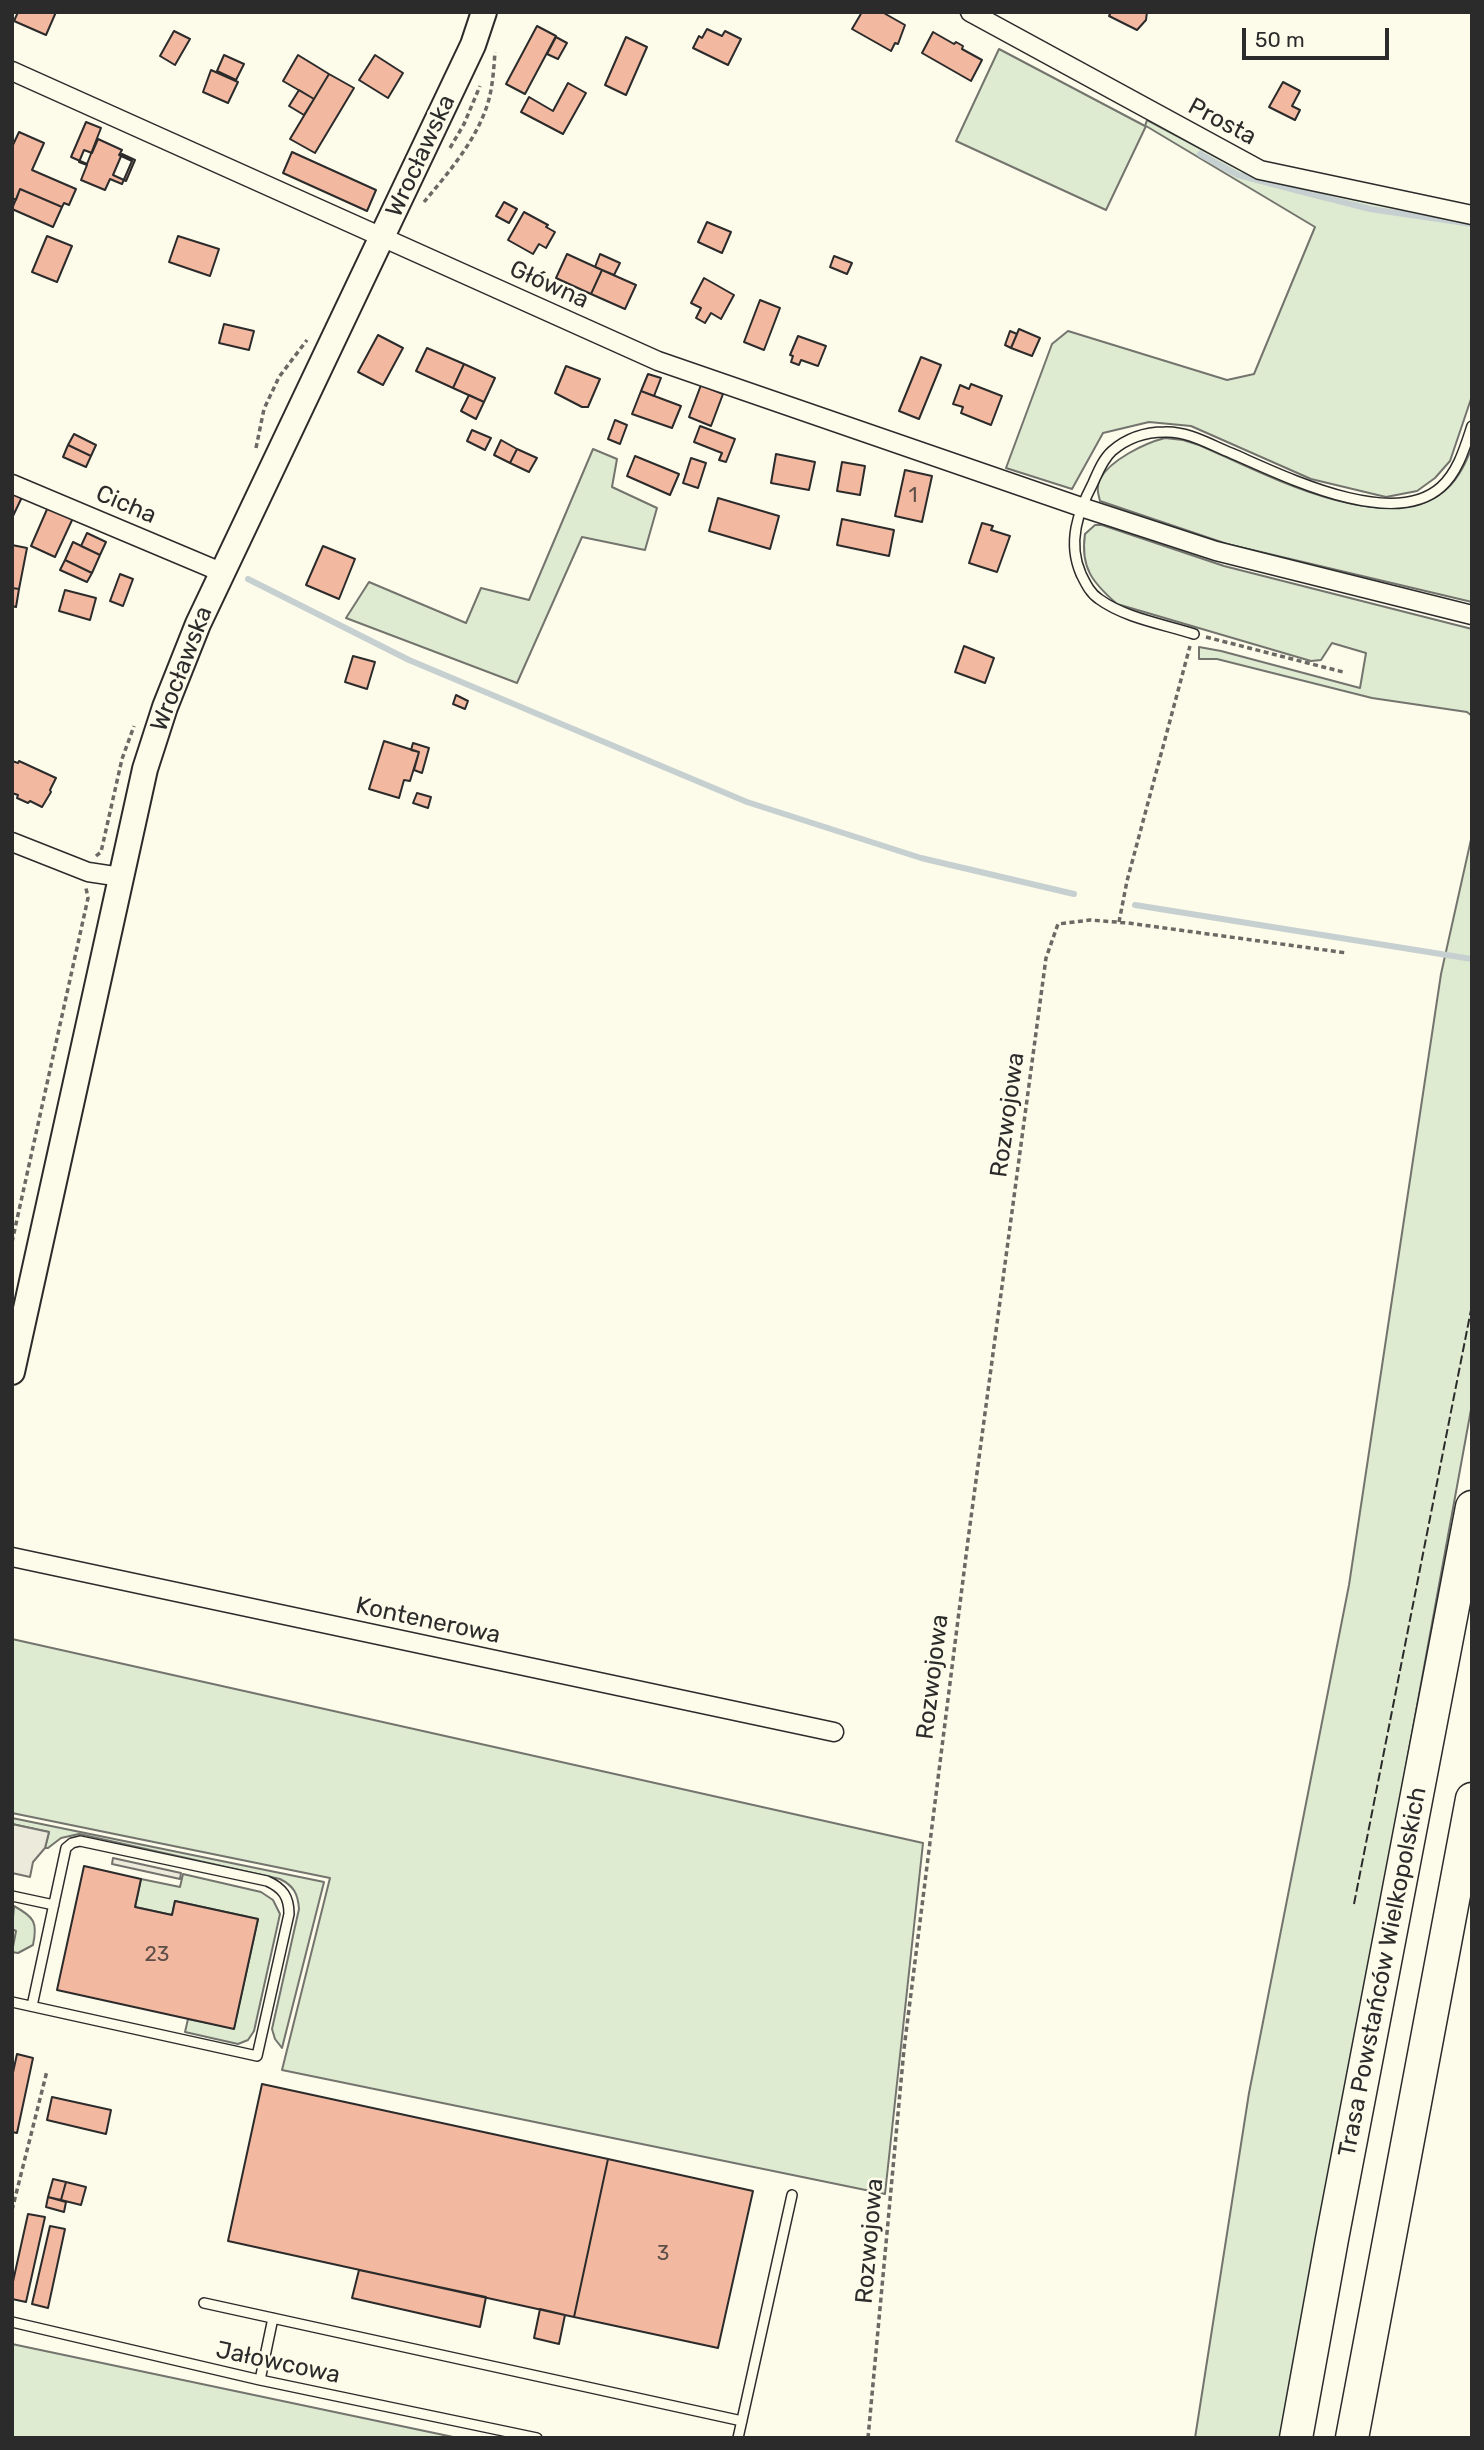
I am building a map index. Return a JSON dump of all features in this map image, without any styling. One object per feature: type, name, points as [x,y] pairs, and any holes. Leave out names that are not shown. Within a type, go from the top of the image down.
[{"type":"highway","name":"Trasa Powstańców Wielkopolskich","points":[[1296,2438],[1472,1507]]},
{"type":"highway","points":[[1352,2438],[1472,1799]]},
{"type":"main road","name":"Wrocławska","points":[[12,1372],[145,769],[177,676],[221,572],[473,45],[484,12]]},
{"type":"street","name":"Prosta","points":[[970,12],[1261,170],[1472,215]]},
{"type":"street","name":"Główna","points":[[12,71],[658,360],[1216,551],[1472,615]]},
{"type":"street","name":"Cicha","points":[[12,484],[221,572]]},
{"type":"street","points":[[12,842],[88,872],[121,877]]},
{"type":"street","name":"Kontenerowa","points":[[12,1557],[834,1732]]},
{"type":"lane","points":[[1194,634],[1122,612],[1092,594],[1077,564],[1073,539],[1081,507],[1110,452],[1132,437],[1168,432],[1191,436],[1304,485],[1371,503],[1400,505],[1421,500],[1440,488],[1453,472],[1472,426]]},
{"type":"lane","points":[[12,2002],[257,2056],[289,1914],[285,1893],[267,1881],[80,1841],[72,1843],[66,1848],[32,2006]]},
{"type":"lane","points":[[12,1896],[54,1905]]},
{"type":"lane","points":[[738,2438],[792,2195]]},
{"type":"lane","points":[[204,2303],[742,2421]]},
{"type":"lane","points":[[260,2380],[273,2319]]},
{"type":"lane","name":"Jałowcowa","points":[[12,2322],[260,2380],[537,2438]]},
{"type":"path","points":[[419,207],[453,165],[481,120],[490,97],[496,48]]},
{"type":"path","points":[[1343,673],[1194,634],[1127,881],[1119,922],[1347,953]]},
{"type":"path","name":"Rozwojowa","points":[[868,2438],[904,2049],[968,1540],[1046,958],[1058,924],[1090,920],[1119,922]]},
{"type":"path","points":[[12,2210],[47,2071]]},
{"type":"green space","points":[[999,49],[1145,126],[1147,120],[1239,169],[1319,190],[1472,222],[1472,396],[1450,461],[1435,478],[1417,491],[1386,497],[1311,479],[1191,426],[1149,422],[1103,433],[1072,489],[1006,468],[1052,344],[1068,331],[1227,380],[1254,374],[1315,227],[1146,126],[1106,210],[956,141]]},
{"type":"green space","points":[[1165,438],[1199,445],[1321,496],[1355,505],[1388,508],[1418,505],[1443,492],[1457,478],[1472,447],[1472,602],[1227,544],[1100,501],[1099,482],[1112,465],[1138,448]]},
{"type":"green space","points":[[593,449],[617,459],[612,487],[657,508],[645,550],[582,537],[517,683],[346,618],[369,582],[466,623],[481,588],[529,600]]},
{"type":"green space","points":[[1095,525],[1102,525],[1224,566],[1472,629],[1472,716],[1467,712],[1372,698],[1217,659],[1199,659],[1199,647],[1360,688],[1366,653],[1332,643],[1321,660],[1311,661],[1117,604],[1095,582],[1087,566],[1085,534]]},
{"type":"green space","points":[[1472,835],[1472,1404],[1280,2438],[1195,2438],[1249,2093],[1349,1585],[1441,974]]},
{"type":"green space","points":[[12,1639],[923,1843],[885,2194],[282,2070],[330,1878],[12,1813]]},
{"type":"green space","points":[[12,1818],[324,1882],[282,2048],[272,2029],[299,1909],[296,1895],[289,1885],[280,1879],[79,1834],[61,1838],[45,1848],[49,1832],[12,1824]]},
{"type":"green space","points":[[183,1874],[261,1892],[273,1900],[280,1914],[254,2031],[248,2040],[238,2044],[185,2032],[188,2019],[234,2028],[258,1919],[175,1901],[172,1915],[135,1907],[141,1879],[180,1887]]},
{"type":"green space","points":[[14,1906],[30,1917],[35,1931],[33,1945],[18,1953],[12,1952],[16,1931],[12,1929]]},
{"type":"green space","points":[[12,2344],[458,2438],[12,2438]]},
{"type":"shaded area","points":[[12,1824],[49,1832],[45,1848],[33,1862],[30,1877],[12,1873]]},
{"type":"shaded area","points":[[113,1858],[181,1873],[180,1879],[112,1864]]},
{"type":"building","points":[[18,12],[56,12],[46,35],[14,21]]},
{"type":"building","points":[[862,12],[882,12],[905,25],[898,44],[895,43],[891,51],[852,29]]},
{"type":"building","points":[[1111,12],[1147,12],[1146,20],[1137,30],[1109,16]]},
{"type":"building","points":[[537,26],[556,36],[525,94],[506,84]]},
{"type":"building","points":[[707,29],[722,36],[725,31],[741,39],[728,65],[693,48],[699,36],[702,38]]},
{"type":"building","points":[[174,31],[190,39],[175,65],[160,56]]},
{"type":"building","points":[[933,32],[963,46],[962,49],[982,60],[971,81],[922,53]]},
{"type":"building","points":[[556,37],[567,43],[558,59],[547,54]]},
{"type":"building","points":[[626,37],[647,47],[626,95],[605,85]]},
{"type":"building","points":[[224,55],[244,64],[236,80],[217,71]]},
{"type":"building","points":[[298,55],[329,74],[314,99],[283,81]]},
{"type":"building","points":[[375,55],[403,73],[388,98],[359,80]]},
{"type":"building","points":[[211,70],[238,82],[228,103],[203,92]]},
{"type":"building","points":[[329,74],[354,88],[315,153],[290,139]]},
{"type":"building","points":[[1283,82],[1300,91],[1292,106],[1300,110],[1295,120],[1269,107]]},
{"type":"building","points":[[568,83],[586,93],[563,134],[521,112],[529,97],[553,111]]},
{"type":"building","points":[[299,90],[314,99],[304,115],[289,106]]},
{"type":"building","points":[[86,122],[101,128],[87,164],[71,157]]},
{"type":"building","points":[[19,132],[44,143],[32,170],[76,189],[69,205],[64,203],[62,207],[20,189],[16,200],[12,198],[12,147]]},
{"type":"building","points":[[98,139],[122,150],[119,155],[132,161],[122,184],[110,179],[105,190],[81,180],[87,165],[79,162],[84,150],[92,153]]},
{"type":"building","points":[[292,152],[376,190],[367,211],[283,173]]},
{"type":"building","points":[[122,154],[135,160],[126,181],[113,175]]},
{"type":"building","points":[[20,189],[62,207],[53,227],[12,209]]},
{"type":"building","points":[[504,202],[517,209],[509,223],[496,216]]},
{"type":"building","points":[[524,212],[555,232],[546,248],[539,244],[533,254],[508,240]]},
{"type":"building","points":[[707,222],[731,232],[722,253],[698,242]]},
{"type":"building","points":[[47,236],[72,246],[57,282],[32,272]]},
{"type":"building","points":[[178,236],[219,249],[210,276],[169,262]]},
{"type":"building","points":[[567,254],[602,270],[591,294],[556,278]]},
{"type":"building","points":[[600,254],[620,263],[614,275],[595,267]]},
{"type":"building","points":[[834,256],[852,263],[847,274],[830,267]]},
{"type":"building","points":[[602,270],[636,285],[625,309],[591,294]]},
{"type":"building","points":[[704,278],[734,295],[721,319],[711,313],[705,323],[696,318],[701,308],[691,303]]},
{"type":"building","points":[[760,300],[780,308],[764,350],[744,342]]},
{"type":"building","points":[[224,324],[254,331],[249,350],[219,343]]},
{"type":"building","points":[[1019,329],[1040,338],[1032,356],[1011,348]]},
{"type":"building","points":[[1010,331],[1017,334],[1011,348],[1005,345]]},
{"type":"building","points":[[378,335],[403,348],[383,385],[358,372]]},
{"type":"building","points":[[798,336],[826,346],[818,366],[801,360],[799,365],[791,362],[793,356],[790,355]]},
{"type":"building","points":[[427,348],[464,364],[453,388],[416,371]]},
{"type":"building","points":[[921,357],[941,365],[919,419],[899,411]]},
{"type":"building","points":[[464,364],[495,378],[484,402],[453,388]]},
{"type":"building","points":[[566,366],[600,379],[588,407],[582,407],[555,393]]},
{"type":"building","points":[[648,374],[661,378],[654,396],[641,391]]},
{"type":"building","points":[[971,384],[1002,396],[991,425],[961,413],[963,407],[953,404],[960,385],[969,389]]},
{"type":"building","points":[[701,385],[723,394],[711,426],[689,417]]},
{"type":"building","points":[[641,391],[681,406],[672,428],[632,414]]},
{"type":"building","points":[[469,395],[484,402],[476,419],[461,411]]},
{"type":"building","points":[[615,420],[627,425],[620,444],[608,439]]},
{"type":"building","points":[[700,426],[735,439],[726,462],[719,460],[722,453],[694,442]]},
{"type":"building","points":[[472,430],[491,438],[485,450],[467,441]]},
{"type":"building","points":[[74,434],[96,445],[91,456],[68,445]]},
{"type":"building","points":[[501,440],[517,449],[510,463],[494,455]]},
{"type":"building","points":[[68,445],[91,456],[86,467],[63,457]]},
{"type":"building","points":[[517,449],[537,458],[529,472],[510,463]]},
{"type":"building","points":[[776,454],[815,462],[809,490],[771,483]]},
{"type":"building","points":[[635,456],[679,474],[670,495],[627,476]]},
{"type":"building","points":[[691,458],[706,463],[698,488],[683,483]]},
{"type":"building","points":[[842,462],[865,466],[860,495],[837,491]]},
{"type":"building","points":[[905,470],[932,476],[922,522],[895,516]]},
{"type":"building","points":[[12,490],[23,495],[12,518]]},
{"type":"building","points":[[718,498],[779,516],[770,549],[709,531]]},
{"type":"building","points":[[48,507],[73,518],[55,557],[31,546]]},
{"type":"building","points":[[842,519],[894,530],[889,556],[837,545]]},
{"type":"building","points":[[982,523],[993,526],[991,530],[1010,536],[997,572],[969,563]]},
{"type":"building","points":[[87,533],[106,542],[100,555],[81,546]]},
{"type":"building","points":[[73,542],[100,555],[92,573],[65,560]]},
{"type":"building","points":[[12,545],[27,548],[19,589],[12,588]]},
{"type":"building","points":[[323,546],[355,559],[339,599],[306,585]]},
{"type":"building","points":[[65,560],[92,573],[87,582],[60,570]]},
{"type":"building","points":[[120,574],[133,579],[123,606],[110,601]]},
{"type":"building","points":[[12,588],[19,589],[16,607],[12,606]]},
{"type":"building","points":[[65,590],[96,598],[90,620],[59,611]]},
{"type":"building","points":[[964,646],[994,658],[985,683],[955,672]]},
{"type":"building","points":[[353,656],[375,662],[367,689],[345,682]]},
{"type":"building","points":[[456,695],[468,701],[465,709],[453,704]]},
{"type":"building","points":[[384,741],[419,752],[410,781],[404,780],[399,798],[369,789]]},
{"type":"building","points":[[413,743],[429,748],[422,773],[414,770],[419,752],[411,750]]},
{"type":"building","points":[[12,761],[19,761],[56,778],[42,807],[17,798],[18,795],[12,793]]},
{"type":"building","points":[[417,793],[431,797],[428,808],[413,803]]},
{"type":"building","points":[[84,1866],[141,1879],[135,1907],[172,1915],[175,1901],[258,1919],[234,2029],[57,1990]]},
{"type":"building","points":[[17,2054],[33,2058],[17,2133],[12,2132],[12,2077]]},
{"type":"building","points":[[262,2084],[608,2159],[574,2317],[228,2241]]},
{"type":"building","points":[[52,2097],[111,2110],[106,2134],[47,2120]]},
{"type":"building","points":[[608,2159],[753,2191],[718,2348],[574,2317]]},
{"type":"building","points":[[53,2179],[66,2182],[61,2200],[48,2197]]},
{"type":"building","points":[[66,2182],[86,2187],[81,2205],[61,2200]]},
{"type":"building","points":[[48,2197],[66,2202],[64,2212],[46,2207]]},
{"type":"building","points":[[28,2214],[45,2217],[26,2302],[12,2299],[12,2286]]},
{"type":"building","points":[[50,2226],[65,2229],[48,2308],[32,2304]]},
{"type":"building","points":[[359,2270],[486,2297],[480,2327],[352,2298]]},
{"type":"building","points":[[540,2309],[565,2315],[559,2344],[534,2338]]},
{"type":"waterway","points":[[1200,154],[1238,175],[1299,191],[1370,209],[1472,224]]},
{"type":"waterway","points":[[248,579],[409,660],[747,802],[921,858],[1074,894]]},
{"type":"waterway","points":[[1135,905],[1472,959]]},
{"type":"fence","points":[[1354,1904],[1472,1305]]}]
